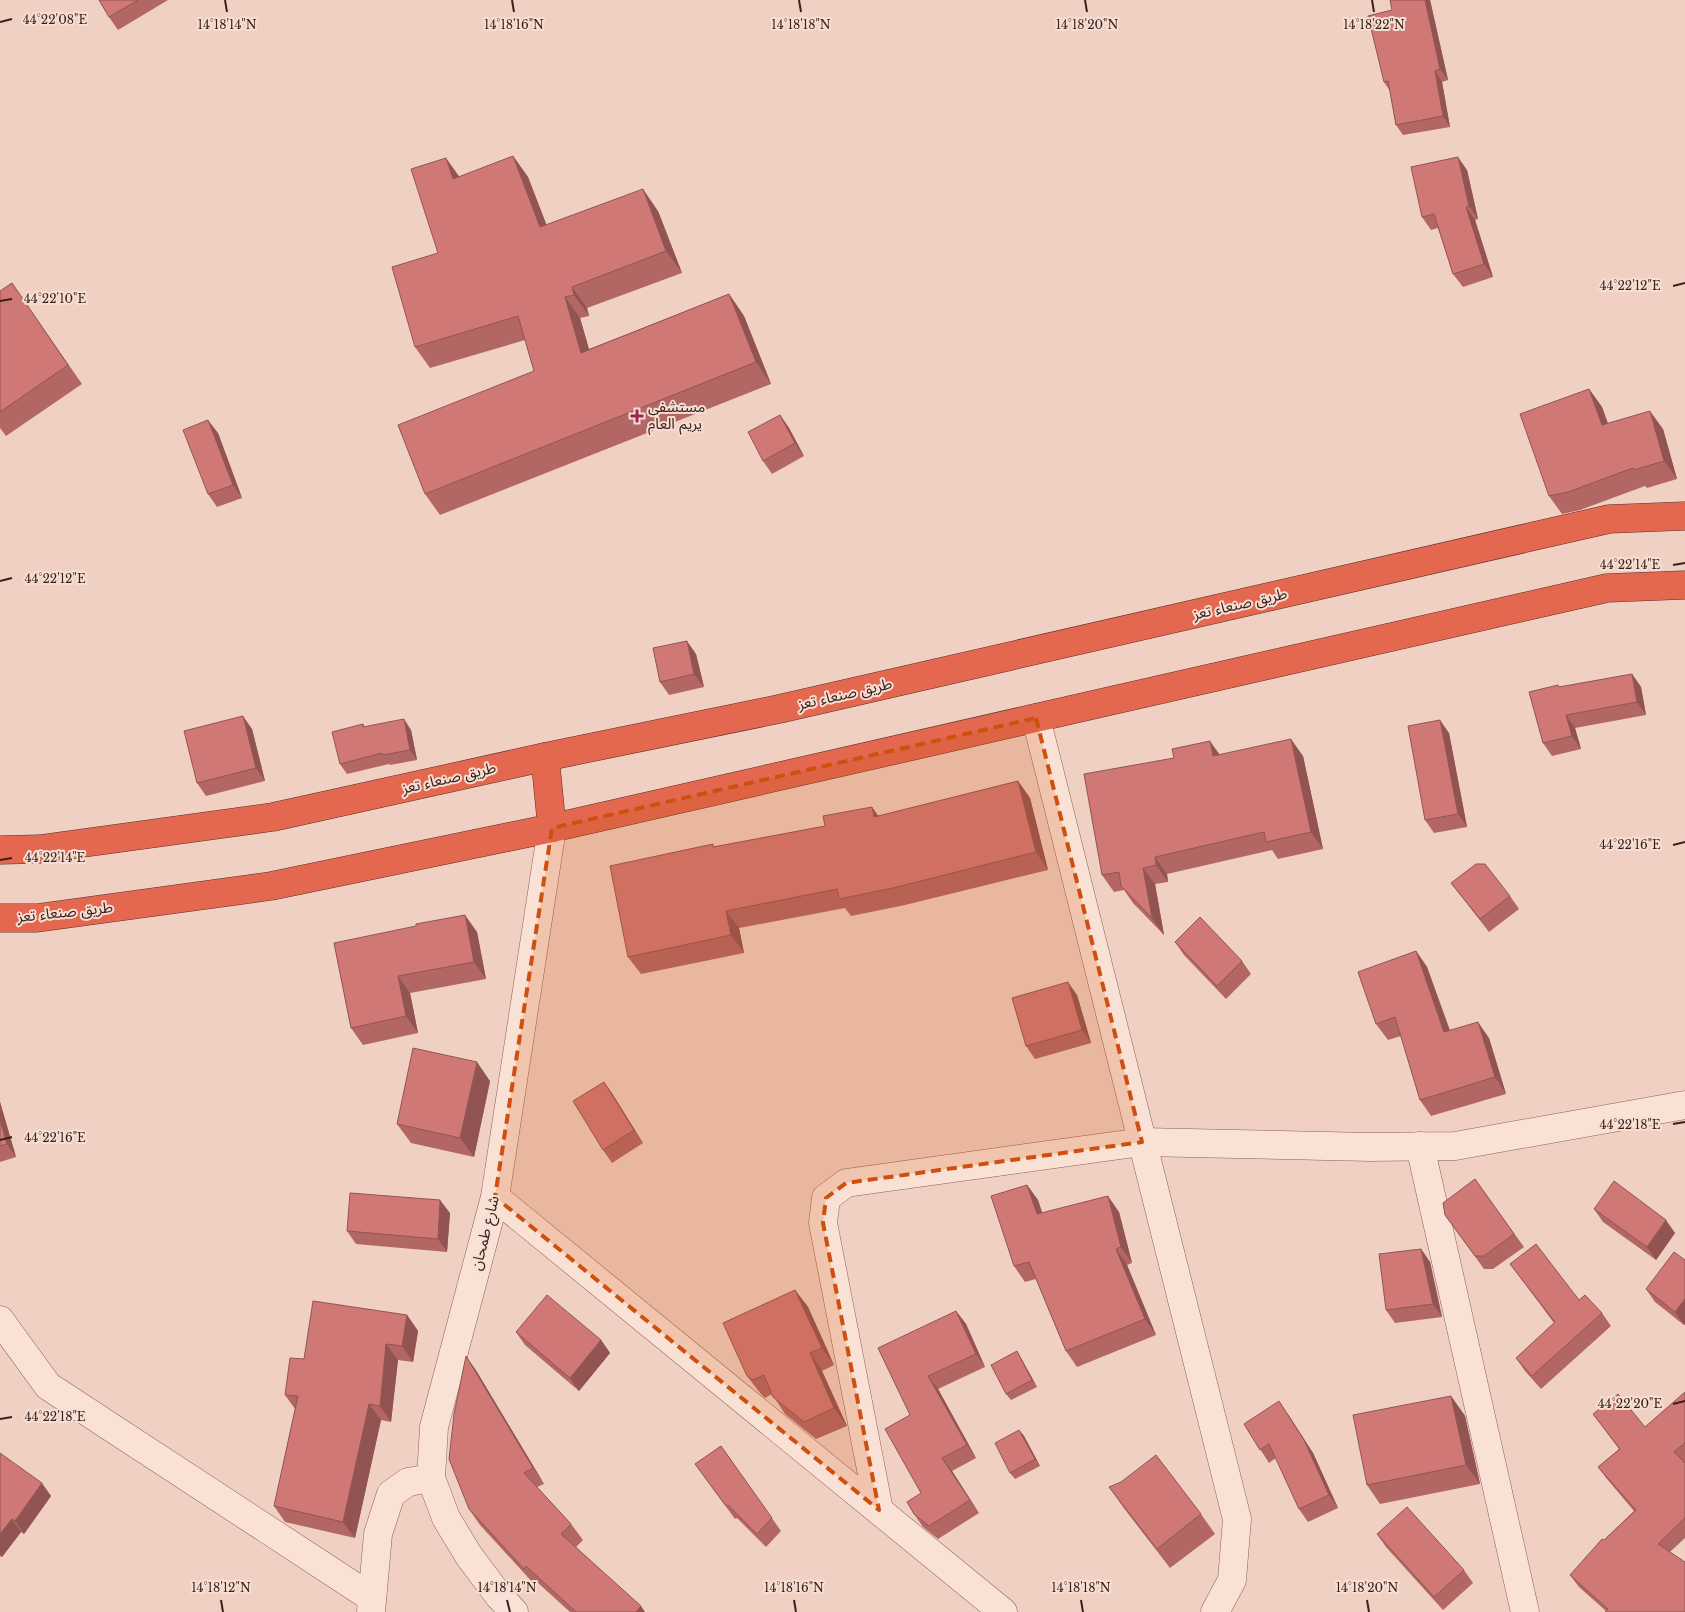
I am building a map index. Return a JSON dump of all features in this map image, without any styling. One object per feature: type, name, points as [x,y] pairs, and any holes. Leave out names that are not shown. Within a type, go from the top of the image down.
[{"type":"highway","name":"طريق صنعاء تعز","points":[[0,850],[40,849],[273,817],[546,756],[779,709],[1609,519],[1685,516]]},
{"type":"highway","name":"طريق صنعاء تعز","points":[[0,918],[37,918],[271,886],[552,828],[1607,588],[1685,585]]},
{"type":"highway","points":[[546,756],[552,828]]},
{"type":"street","points":[[1036,718],[1237,1519],[1232,1580],[1215,1612]]},
{"type":"street","name":"شارع طمحان","points":[[514,1612],[499,1596],[469,1556],[446,1518],[431,1478],[434,1427],[495,1197],[552,828]]},
{"type":"street","points":[[879,1510],[823,1223],[826,1198],[846,1183],[1142,1142],[1360,1147],[1455,1146],[1685,1105]]},
{"type":"street","points":[[1420,1146],[1525,1612]]},
{"type":"street","points":[[495,1197],[1003,1612]]},
{"type":"street","points":[[4,1334],[48,1386],[371,1605],[378,1534],[391,1494],[408,1482],[431,1478]]},
{"type":"highlighted area","points":[[1036,718],[1142,1142],[846,1183],[826,1198],[823,1223],[879,1510],[495,1197],[552,828]]},
{"type":"building","points":[[99,0],[138,0],[109,17]]},
{"type":"building","points":[[1390,0],[1425,0],[1440,69],[1435,71],[1443,116],[1396,125],[1388,81],[1384,82],[1368,16],[1392,10]]},
{"type":"building","points":[[513,156],[540,227],[643,189],[666,251],[572,287],[574,295],[565,297],[581,353],[729,294],[756,362],[425,494],[398,425],[534,371],[518,316],[415,347],[392,267],[438,253],[411,169],[446,158],[453,179]]},
{"type":"building","points":[[1458,157],[1469,206],[1466,207],[1484,264],[1453,274],[1434,214],[1422,217],[1411,167]]},
{"type":"building","points":[[12,283],[68,365],[0,412],[0,291]]},
{"type":"building","points":[[1589,389],[1602,425],[1650,411],[1664,461],[1634,470],[1633,468],[1568,492],[1549,496],[1520,414]]},
{"type":"building","points":[[780,415],[795,443],[763,461],[748,432]]},
{"type":"building","points":[[208,420],[233,485],[208,494],[183,430]]},
{"type":"building","points":[[687,641],[694,674],[660,682],[653,648]]},
{"type":"building","points":[[1632,674],[1637,702],[1566,715],[1572,736],[1543,743],[1529,692],[1558,685],[1559,687]]},
{"type":"building","points":[[243,716],[256,768],[197,783],[184,731]]},
{"type":"building","points":[[404,719],[410,750],[383,755],[382,753],[340,764],[332,732],[363,724],[363,727]]},
{"type":"building","points":[[1440,720],[1458,814],[1425,820],[1408,726]]},
{"type":"building","points":[[1291,739],[1311,832],[1266,842],[1264,832],[1155,857],[1156,865],[1143,868],[1152,918],[1121,886],[1119,872],[1102,875],[1084,774],[1174,758],[1172,749],[1210,741],[1213,756]]},
{"type":"building","points":[[1018,781],[1036,852],[893,888],[839,899],[837,889],[726,911],[731,935],[628,957],[610,866],[713,844],[713,847],[825,826],[823,816],[872,807],[874,817]]},
{"type":"building","points":[[1476,864],[1485,864],[1510,896],[1480,919],[1451,883]]},
{"type":"building","points":[[465,915],[474,962],[398,976],[406,1016],[351,1028],[334,943]]},
{"type":"building","points":[[1200,917],[1242,961],[1217,986],[1175,942]]},
{"type":"building","points":[[1416,951],[1444,1032],[1478,1022],[1495,1077],[1420,1100],[1395,1017],[1376,1024],[1358,972]]},
{"type":"building","points":[[1068,982],[1082,1030],[1026,1046],[1012,998]]},
{"type":"building","points":[[413,1048],[477,1062],[460,1138],[397,1124]]},
{"type":"building","points":[[604,1082],[634,1130],[603,1150],[573,1101]]},
{"type":"building","points":[[0,1120],[7,1144],[0,1146]]},
{"type":"building","points":[[1475,1179],[1514,1234],[1484,1256],[1475,1256],[1445,1215],[1443,1203]]},
{"type":"building","points":[[1614,1181],[1666,1220],[1647,1247],[1594,1209]]},
{"type":"building","points":[[1027,1185],[1037,1214],[1108,1196],[1121,1247],[1116,1249],[1145,1319],[1066,1351],[1029,1262],[1014,1266],[991,1196]]},
{"type":"building","points":[[350,1193],[440,1200],[438,1239],[347,1231]]},
{"type":"building","points":[[1536,1244],[1579,1300],[1585,1295],[1602,1313],[1532,1376],[1516,1358],[1555,1322],[1510,1264]]},
{"type":"building","points":[[1421,1249],[1433,1304],[1386,1310],[1379,1254]]},
{"type":"building","points":[[1674,1252],[1685,1260],[1685,1299],[1675,1312],[1646,1289]]},
{"type":"building","points":[[795,1290],[822,1348],[810,1353],[834,1408],[804,1422],[773,1397],[764,1375],[753,1380],[747,1376],[723,1323]]},
{"type":"building","points":[[547,1295],[601,1340],[570,1378],[516,1332]]},
{"type":"building","points":[[313,1301],[407,1315],[402,1346],[386,1344],[380,1406],[369,1404],[343,1522],[274,1506],[298,1396],[285,1395],[290,1358],[304,1359]]},
{"type":"building","points":[[956,1311],[976,1354],[928,1376],[967,1445],[942,1458],[970,1500],[929,1526],[914,1514],[907,1502],[921,1493],[885,1429],[910,1415],[878,1348]]},
{"type":"building","points":[[1017,1351],[1032,1380],[1006,1394],[991,1365]]},
{"type":"building","points":[[466,1356],[533,1468],[524,1473],[571,1524],[561,1534],[641,1606],[636,1612],[576,1612],[526,1566],[524,1569],[469,1509],[449,1459],[454,1414]]},
{"type":"building","points":[[1685,1392],[1685,1443],[1674,1452],[1685,1463],[1685,1518],[1658,1544],[1685,1562],[1685,1612],[1605,1612],[1608,1609],[1570,1575],[1602,1539],[1604,1540],[1636,1510],[1598,1467],[1620,1449],[1593,1414],[1618,1394],[1645,1427]]},
{"type":"building","points":[[1451,1396],[1466,1465],[1367,1485],[1353,1415]]},
{"type":"building","points":[[1279,1401],[1304,1440],[1329,1495],[1299,1509],[1269,1444],[1260,1450],[1244,1424]]},
{"type":"building","points":[[1019,1430],[1035,1459],[1010,1473],[995,1443]]},
{"type":"building","points":[[721,1446],[772,1518],[757,1534],[728,1505],[726,1506],[695,1464]]},
{"type":"building","points":[[0,1453],[42,1483],[15,1521],[12,1519],[0,1534]]},
{"type":"building","points":[[1156,1455],[1201,1514],[1157,1549],[1109,1487],[1121,1482]]},
{"type":"building","points":[[1407,1507],[1464,1570],[1434,1597],[1377,1534]]},
{"type":"place","name":"مستشفى يريم العام","points":[[637,416]]}]
